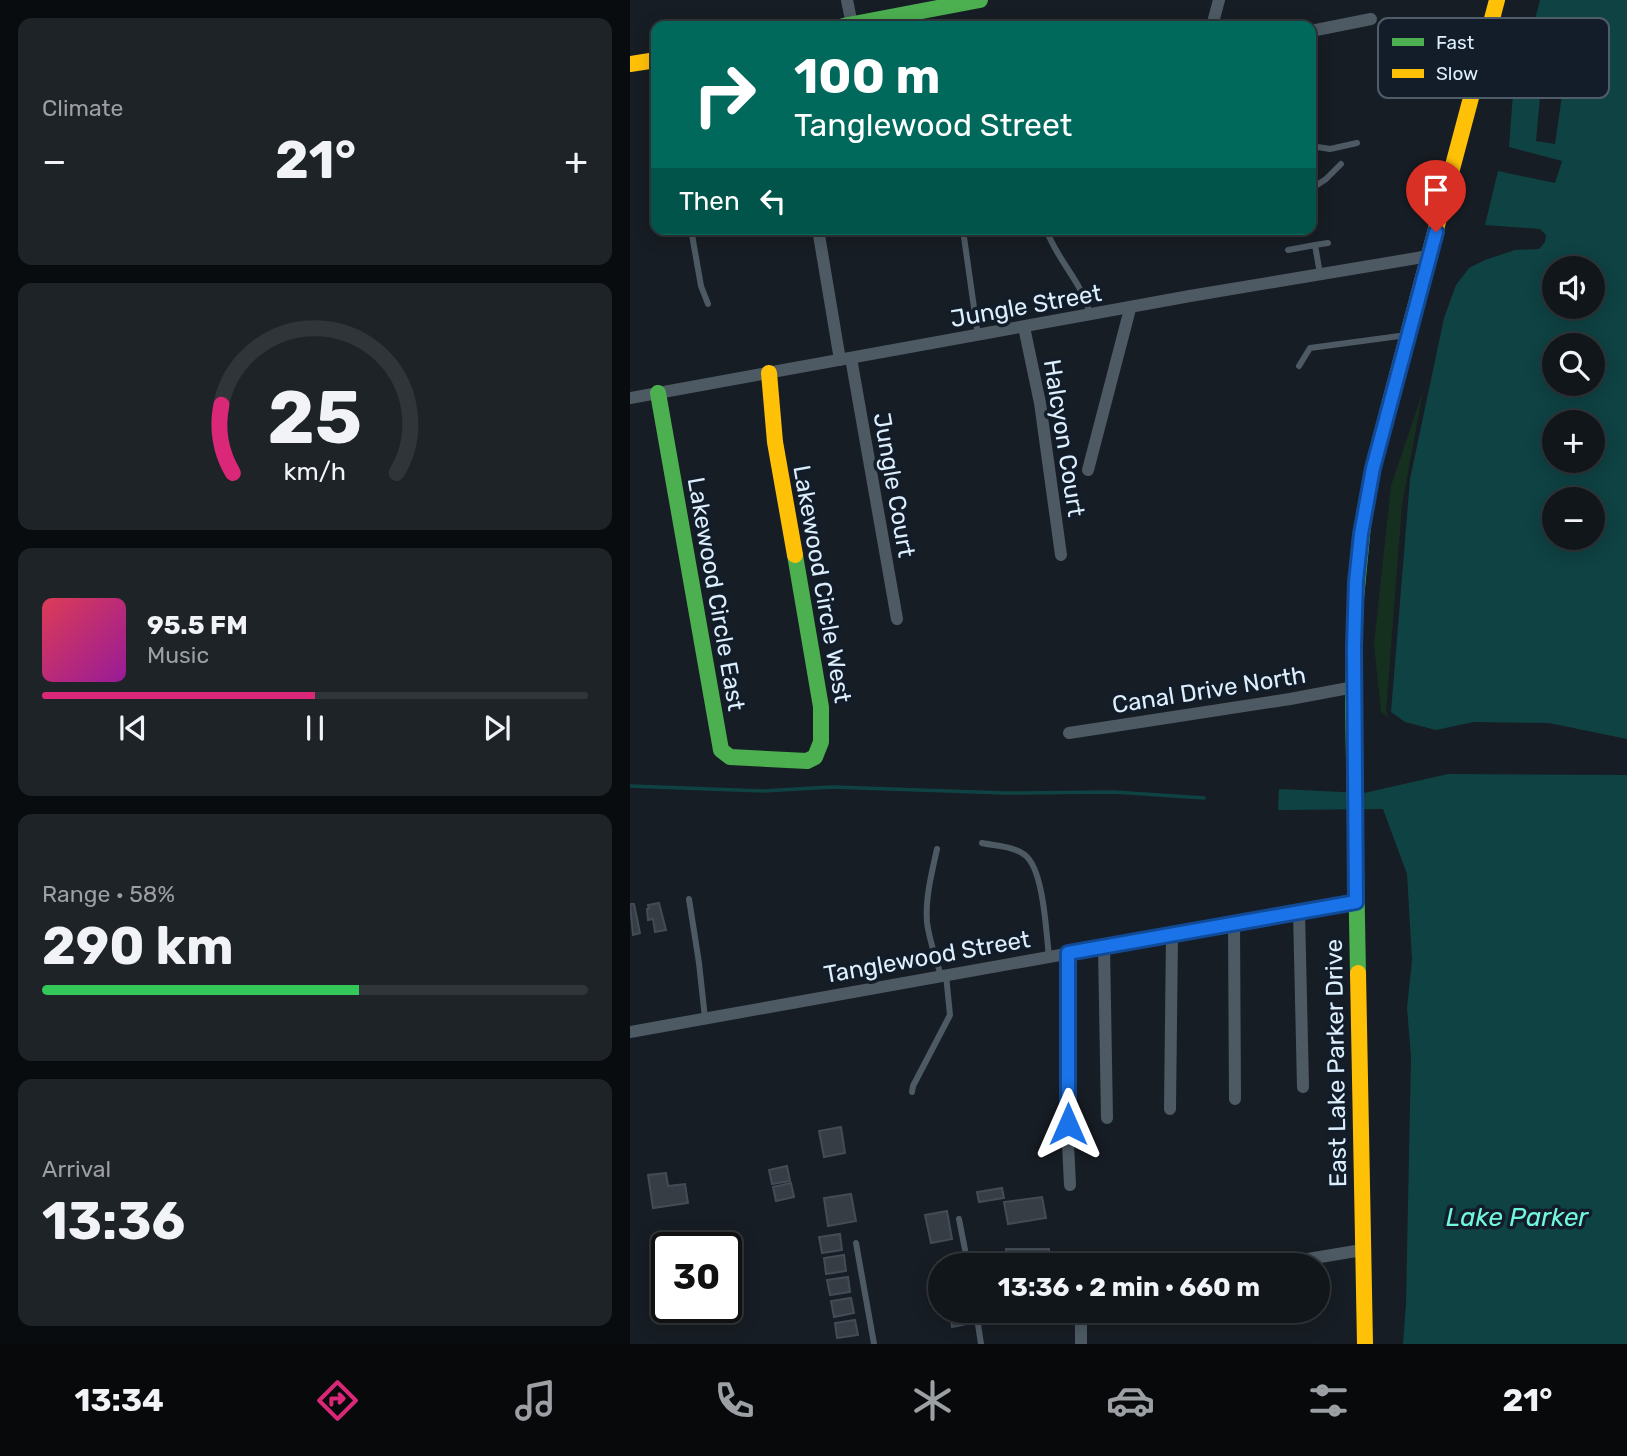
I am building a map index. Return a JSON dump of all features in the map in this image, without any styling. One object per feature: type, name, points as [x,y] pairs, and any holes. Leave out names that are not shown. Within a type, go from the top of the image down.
[{"type":"street","points":[[847,0],[848,21]]},
{"type":"street","points":[[869,21],[980,0]]},
{"type":"street","points":[[1213,21],[1219,0]]},
{"type":"street","name":"East Lake Parker Drive","points":[[1492,18],[1497,0]]},
{"type":"street","points":[[1316,30],[1371,19]]},
{"type":"street","points":[[630,64],[651,61]]},
{"type":"street","name":"East Lake Parker Drive","points":[[1365,1344],[1356,902],[1355,603],[1363,522],[1373,468],[1471,98]]},
{"type":"street","name":"Jungle Court","points":[[819,235],[897,619]]},
{"type":"street","name":"Jungle Street","points":[[630,398],[1429,256]]},
{"type":"street","points":[[1088,470],[1130,309]]},
{"type":"street","name":"Halcyon Court","points":[[1024,327],[1040,404],[1061,555]]},
{"type":"street","name":"Lakewood Circle West","points":[[769,373],[775,442],[822,723],[821,741],[812,760],[771,759]]},
{"type":"street","name":"Lakewood Circle East","points":[[658,393],[721,750],[730,757],[771,759]]},
{"type":"street","name":"Canal Drive North","points":[[1069,733],[1354,687]]},
{"type":"street","name":"Tanglewood Street","points":[[630,1032],[1356,902]]},
{"type":"street","points":[[1299,911],[1303,1087]]},
{"type":"street","points":[[1234,923],[1235,1099]]},
{"type":"street","points":[[1170,1109],[1172,934]]},
{"type":"street","points":[[1104,947],[1107,1118]]},
{"type":"street","points":[[1068,953],[1070,1185]]},
{"type":"street","points":[[1330,1255],[1362,1250]]},
{"type":"street","points":[[1081,1323],[1081,1344]]},
{"type":"lane","points":[[1316,147],[1330,149],[1357,144]]},
{"type":"lane","points":[[1316,186],[1341,164]]},
{"type":"lane","points":[[692,235],[701,286],[708,304]]},
{"type":"lane","points":[[1049,235],[1061,262],[1082,291],[1091,316]]},
{"type":"lane","points":[[964,237],[978,335]]},
{"type":"lane","points":[[1288,250],[1328,243]]},
{"type":"lane","points":[[1315,245],[1320,274]]},
{"type":"lane","points":[[1299,366],[1310,348],[1409,334]]},
{"type":"lane","points":[[982,843],[1019,852],[1032,864],[1044,912],[1049,956]]},
{"type":"lane","points":[[912,1092],[912,1086],[950,1015],[944,975],[933,950],[927,919],[937,849]]},
{"type":"lane","points":[[689,899],[705,1018]]},
{"type":"lane","points":[[959,1219],[966,1253]]},
{"type":"lane","points":[[856,1243],[874,1344]]},
{"type":"lane","points":[[978,1323],[981,1344]]},
{"type":"shaded area","points":[[1423,391],[1402,505],[1386,711],[1389,717],[1399,724],[1381,712],[1374,644],[1391,486]]},
{"type":"water","points":[[1540,0],[1627,0],[1627,739],[1549,723],[1474,722],[1436,730],[1405,722],[1391,712],[1410,479],[1444,318],[1456,285],[1469,268],[1515,250],[1539,249],[1545,242],[1546,235],[1540,229],[1485,225],[1498,171],[1555,183],[1562,161],[1509,147],[1513,98],[1540,98],[1536,141],[1555,144],[1562,98],[1609,98],[1609,18],[1536,18]]},
{"type":"water","name":"Lake Parker","points":[[1448,774],[1627,775],[1627,1344],[1403,1344],[1411,1057],[1407,1008],[1412,960],[1407,874],[1383,809],[1278,810],[1279,789],[1364,793]]},
{"type":"building","points":[[659,903],[666,930],[655,932],[653,919],[648,920],[647,909],[648,905]]},
{"type":"building","points":[[630,904],[634,904],[640,933],[633,935]]},
{"type":"building","points":[[841,1127],[845,1153],[824,1157],[819,1131]]},
{"type":"building","points":[[787,1166],[790,1181],[772,1184],[769,1170]]},
{"type":"building","points":[[666,1173],[668,1186],[685,1184],[688,1203],[653,1208],[648,1175]]},
{"type":"building","points":[[791,1183],[794,1197],[776,1201],[773,1187]]},
{"type":"building","points":[[1002,1188],[1004,1198],[979,1202],[977,1192]]},
{"type":"building","points":[[851,1194],[856,1221],[828,1226],[824,1198]]},
{"type":"building","points":[[1042,1197],[1046,1218],[1008,1224],[1004,1202]]},
{"type":"building","points":[[947,1211],[952,1239],[931,1243],[925,1215]]},
{"type":"building","points":[[840,1234],[842,1250],[822,1253],[819,1237]]},
{"type":"building","points":[[1006,1249],[1049,1249],[1049,1253],[1006,1253]]},
{"type":"building","points":[[844,1255],[846,1271],[826,1274],[824,1258]]},
{"type":"building","points":[[848,1277],[850,1292],[830,1295],[827,1280]]},
{"type":"building","points":[[851,1298],[854,1313],[834,1317],[831,1301]]},
{"type":"building","points":[[855,1320],[858,1335],[837,1338],[835,1323]]},
{"type":"building","points":[[952,1323],[967,1323],[967,1324],[952,1327]]},
{"type":"waterway","points":[[630,786],[763,791],[832,787],[1006,793],[1114,792],[1204,798]]},
{"type":"traffic: fast","points":[[869,21],[980,0]]},
{"type":"traffic: fast","points":[[658,393],[721,750],[730,757],[807,761],[815,757],[821,742],[821,707],[795,555]]},
{"type":"traffic: fast","points":[[1358,973],[1353,704],[1355,609],[1364,515],[1390,402]]},
{"type":"traffic: slow","points":[[1492,18],[1497,0]]},
{"type":"traffic: slow","points":[[630,64],[651,61]]},
{"type":"traffic: slow","points":[[1390,402],[1471,98]]},
{"type":"traffic: slow","points":[[769,373],[775,442],[795,555]]},
{"type":"traffic: slow","points":[[1358,973],[1365,1344]]},
{"type":"route","points":[[1068,1124],[1068,953],[1356,902],[1354,646],[1361,534],[1373,468],[1436,232]]}]
